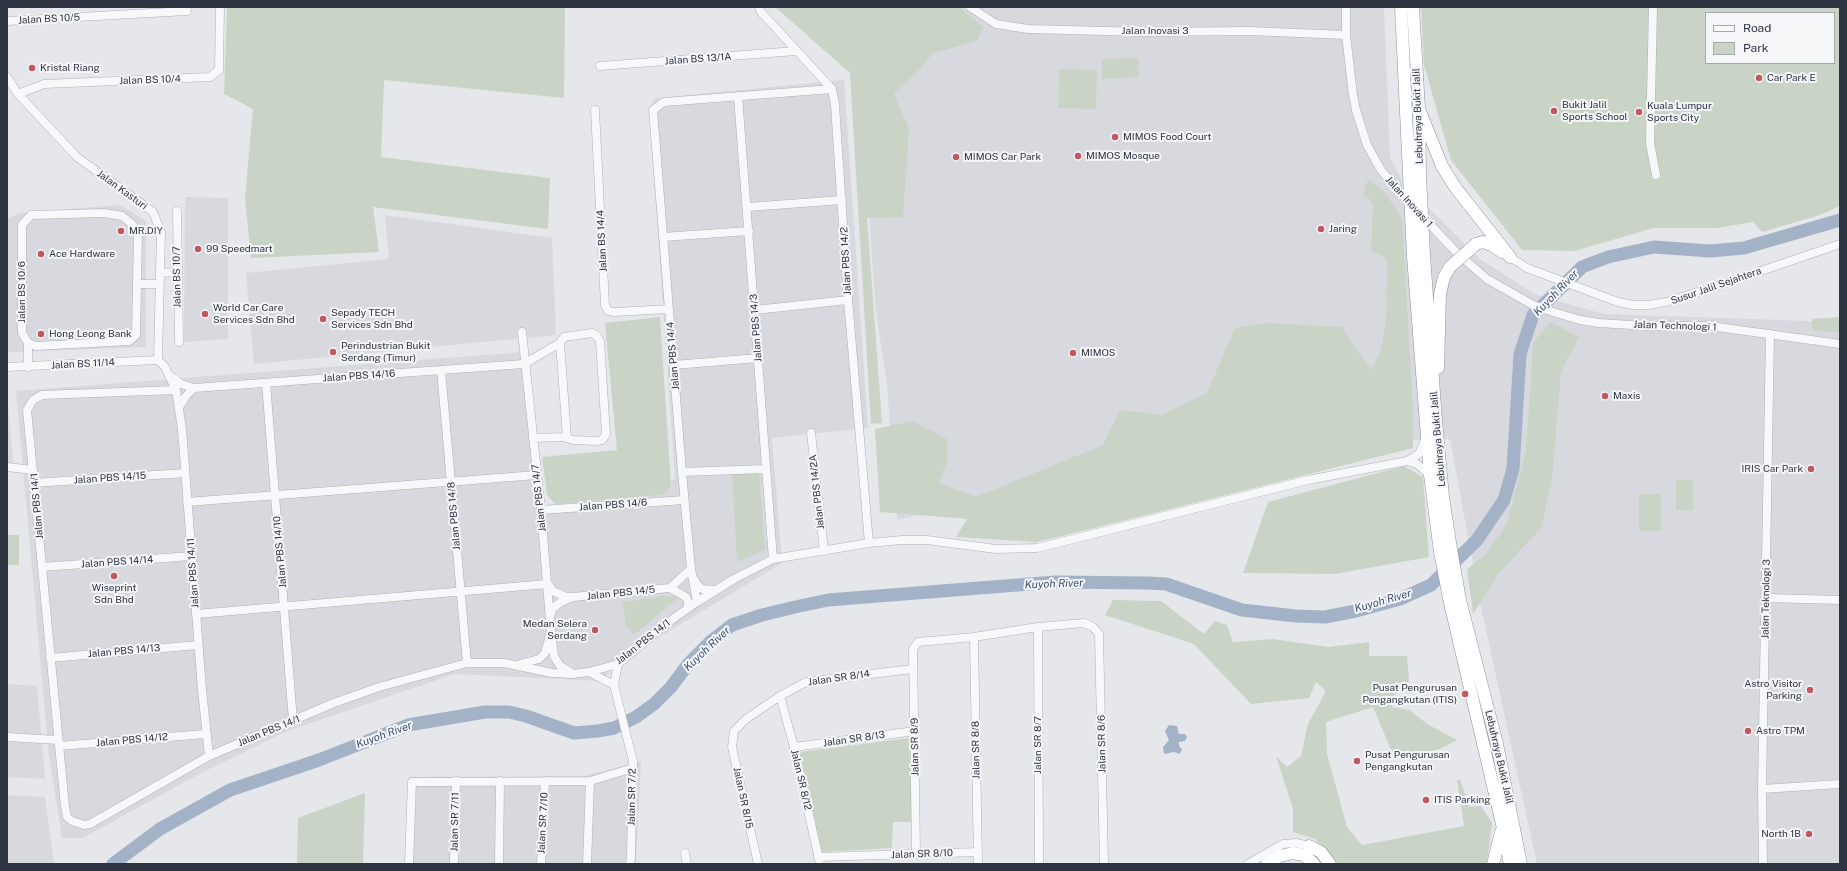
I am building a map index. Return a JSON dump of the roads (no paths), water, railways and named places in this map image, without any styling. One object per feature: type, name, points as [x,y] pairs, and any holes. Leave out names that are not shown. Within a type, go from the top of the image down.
[{"type":"highway","name":"Lebuhraya Bukit Jalil","points":[[1400,7],[1415,175],[1430,475],[1510,864]]},
{"type":"highway","name":"Lebuhraya Bukit Jalil","points":[[1413,7],[1419,110],[1415,175]]},
{"type":"highway","points":[[1419,110],[1442,166],[1451,182],[1510,257]]},
{"type":"highway","points":[[1436,421],[1440,294],[1444,277],[1450,267],[1476,244],[1483,242],[1492,245],[1510,257]]},
{"type":"highway","name":"Lebuhraya Bukit Jalil","points":[[1418,256],[1443,497],[1445,550]]},
{"type":"highway","name":"Lebuhraya Bukit Jalil","points":[[1455,602],[1497,744],[1521,864]]},
{"type":"highway","points":[[1493,864],[1500,840],[1502,824]]},
{"type":"highway","points":[[1309,846],[1317,853],[1323,864]]},
{"type":"highway","points":[[1309,846],[1321,852],[1330,864]]},
{"type":"highway","points":[[1267,864],[1280,856],[1293,853],[1304,855],[1314,864]]},
{"type":"street","name":"Jalan BS 10/4","points":[[18,94],[44,84],[210,77],[219,70],[220,7]]},
{"type":"street","points":[[759,7],[761,12],[832,89]]},
{"type":"street","name":"Jalan Inovasi 3","points":[[970,7],[996,24],[1028,29],[1346,35]]},
{"type":"street","name":"Jalan Inovasi 1","points":[[1346,7],[1346,35],[1356,110],[1367,145],[1381,170],[1400,194],[1458,254],[1487,279],[1533,305],[1580,320]]},
{"type":"street","points":[[1653,7],[1650,143],[1656,175]]},
{"type":"street","name":"Jalan BS 10/5","points":[[7,21],[186,11]]},
{"type":"street","name":"Jalan BS 13/1A","points":[[600,66],[796,51]]},
{"type":"street","name":"Jalan Kasturi","points":[[7,77],[18,94],[77,157],[152,212],[161,232],[158,360]]},
{"type":"street","points":[[738,96],[832,89]]},
{"type":"street","name":"Jalan PBS 14/2","points":[[832,89],[835,105],[848,300],[869,543]]},
{"type":"street","name":"Jalan PBS 14/4","points":[[697,602],[691,569],[684,500],[653,110],[664,102],[738,96]]},
{"type":"street","name":"Jalan PBS 14/3","points":[[738,96],[748,207],[773,559]]},
{"type":"street","name":"Jalan BS 14/4","points":[[595,110],[605,305],[608,311],[615,312],[669,309]]},
{"type":"street","points":[[748,207],[842,200]]},
{"type":"street","name":"Jalan BS 10/7","points":[[177,211],[179,342]]},
{"type":"street","name":"Jalan BS 10/6","points":[[104,213],[122,216],[132,224],[138,232],[136,335],[129,341],[36,346],[28,343],[22,333],[22,225],[31,215],[104,213]]},
{"type":"street","points":[[663,237],[749,231]]},
{"type":"street","name":"Susur Jalil Sejahtera","points":[[1510,257],[1527,268],[1618,302],[1633,305],[1648,305],[1666,302],[1840,244]]},
{"type":"street","points":[[160,273],[177,272]]},
{"type":"street","points":[[137,284],[160,284]]},
{"type":"street","points":[[755,310],[848,300]]},
{"type":"street","name":"Jalan Technologi 1","points":[[1580,320],[1648,326],[1710,326],[1840,344]]},
{"type":"street","name":"Jalan PBS 14/7","points":[[522,332],[524,364],[541,510],[554,656],[560,666],[572,674]]},
{"type":"street","points":[[524,364],[560,343],[564,337],[592,333],[600,340],[606,434],[602,440],[573,440],[553,437],[533,438]]},
{"type":"street","name":"Jalan Teknologi 3","points":[[1763,864],[1762,789],[1770,334]]},
{"type":"street","points":[[28,343],[28,367]]},
{"type":"street","points":[[560,343],[567,438]]},
{"type":"street","points":[[674,365],[758,358]]},
{"type":"street","points":[[158,360],[169,375],[181,384],[194,388],[186,396],[179,407]]},
{"type":"street","name":"Jalan BS 11/14","points":[[7,367],[158,360]]},
{"type":"street","name":"Jalan PBS 14/16","points":[[194,388],[524,364]]},
{"type":"street","name":"Jalan PBS 14/8","points":[[441,370],[467,663]]},
{"type":"street","name":"Jalan PBS 14/11","points":[[169,375],[176,390],[182,430],[205,734],[209,756]]},
{"type":"street","name":"Jalan PBS 14/10","points":[[266,383],[293,721]]},
{"type":"street","name":"Jalan PBS 14/1","points":[[176,390],[42,394],[33,400],[27,410],[64,807],[67,817],[72,821],[84,825],[90,824],[209,756],[334,703],[423,673],[467,663],[517,664],[552,673],[572,674],[589,672],[618,664],[667,623],[688,608],[715,590],[760,564],[773,559],[869,543],[927,540],[996,549],[1037,548],[1308,480],[1407,461]]},
{"type":"street","name":"Jalan PBS 14/2A","points":[[811,433],[824,551]]},
{"type":"street","points":[[1407,461],[1419,454],[1427,434]]},
{"type":"street","points":[[1407,461],[1416,464],[1430,475]]},
{"type":"street","points":[[7,468],[33,470]]},
{"type":"street","points":[[682,472],[766,468]]},
{"type":"street","name":"Jalan PBS 14/15","points":[[34,483],[185,473]]},
{"type":"street","points":[[187,502],[537,475]]},
{"type":"street","name":"Jalan PBS 14/6","points":[[541,510],[684,500]]},
{"type":"street","name":"Jalan PBS 14/14","points":[[42,567],[191,556]]},
{"type":"street","points":[[691,569],[696,583],[702,590],[715,590]]},
{"type":"street","name":"Jalan PBS 14/5","points":[[670,588],[691,569]]},
{"type":"street","points":[[196,614],[548,584],[553,591],[566,597],[573,597]]},
{"type":"street","name":"Jalan PBS 14/5","points":[[573,597],[670,588],[686,597],[688,601],[688,608]]},
{"type":"street","points":[[550,618],[553,608],[561,602],[573,597]]},
{"type":"street","points":[[1766,598],[1840,600]]},
{"type":"street","name":"Jalan SR 8/6","points":[[1038,627],[1084,623],[1093,626],[1099,634],[1104,864]]},
{"type":"street","points":[[974,637],[1038,627]]},
{"type":"street","name":"Jalan SR 8/7","points":[[1038,627],[1039,864]]},
{"type":"street","name":"Jalan PBS 14/7","points":[[517,664],[539,660],[545,653],[551,633]]},
{"type":"street","name":"Jalan SR 8/9","points":[[916,854],[915,730],[912,650],[918,642],[974,637]]},
{"type":"street","name":"Jalan SR 8/8","points":[[974,637],[978,864]]},
{"type":"street","name":"Jalan PBS 14/13","points":[[50,658],[198,645]]},
{"type":"street","name":"Jalan SR 7/2","points":[[618,664],[615,688],[633,765],[630,864]]},
{"type":"street","name":"Jalan SR 8/14","points":[[734,731],[746,719],[780,696],[806,682],[912,669]]},
{"type":"street","points":[[589,672],[615,688]]},
{"type":"street","name":"Jalan SR 8/12","points":[[780,696],[794,747],[819,861]]},
{"type":"street","name":"Jalan SR 8/13","points":[[794,747],[915,730]]},
{"type":"street","name":"Jalan SR 8/15","points":[[734,731],[732,748],[758,864]]},
{"type":"street","name":"Jalan PBS 14/12","points":[[7,737],[58,743],[205,734]]},
{"type":"street","points":[[409,864],[412,782],[590,781],[633,765]]},
{"type":"street","name":"Jalan SR 7/11","points":[[454,864],[456,781]]},
{"type":"street","points":[[499,864],[500,781]]},
{"type":"street","name":"Jalan SR 7/10","points":[[541,864],[545,781]]},
{"type":"street","points":[[587,864],[590,781]]},
{"type":"street","points":[[1762,789],[1840,784]]},
{"type":"street","points":[[1248,864],[1283,844],[1296,843],[1309,846]]},
{"type":"street","name":"Jalan SR 8/10","points":[[819,861],[881,855],[978,852]]},
{"type":"street","points":[[685,853],[687,864]]},
{"type":"street","points":[[881,855],[883,864]]},
{"type":"water","points":[[1169,725],[1177,726],[1179,734],[1185,734],[1187,737],[1185,741],[1179,742],[1179,746],[1182,749],[1180,754],[1174,752],[1164,753],[1163,747],[1169,740],[1165,731]]},
{"type":"waterway","name":"Kuyoh River","points":[[113,864],[160,829],[230,790],[319,760],[408,725],[485,712],[509,712],[526,716],[574,733],[614,728],[636,717],[654,704],[671,687],[689,663],[710,642],[732,625],[762,615],[828,600],[1055,582],[1147,583],[1166,584],[1242,610],[1296,616],[1325,617],[1356,611],[1400,599],[1431,585],[1477,540],[1504,500],[1513,469],[1520,354],[1533,315],[1582,267],[1608,257],[1654,247],[1710,251],[1744,248],[1840,220]]},
{"type":"place","name":"Kristal Riang","points":[[32,68]]},
{"type":"place","name":"Car Park E","points":[[1759,78]]},
{"type":"place","name":"Bukit Jalil Sports School","points":[[1554,111]]},
{"type":"place","name":"Kuala Lumpur Sports City","points":[[1639,112]]},
{"type":"place","name":"MIMOS Food Court","points":[[1115,137]]},
{"type":"place","name":"MIMOS Mosque","points":[[1078,156]]},
{"type":"place","name":"MIMOS Car Park","points":[[956,157]]},
{"type":"place","name":"Jaring","points":[[1321,229]]},
{"type":"place","name":"MR.DIY","points":[[121,231]]},
{"type":"place","name":"99 Speedmart","points":[[198,249]]},
{"type":"place","name":"Ace Hardware","points":[[41,254]]},
{"type":"place","name":"World Car Care Services Sdn Bhd","points":[[205,314]]},
{"type":"place","name":"Sepady TECH Services Sdn Bhd","points":[[323,319]]},
{"type":"place","name":"Hong Leong Bank","points":[[41,334]]},
{"type":"place","name":"Perindustrian Bukit Serdang (Timur)","points":[[333,352]]},
{"type":"place","name":"MIMOS","points":[[1073,353]]},
{"type":"place","name":"Maxis","points":[[1605,396]]},
{"type":"place","name":"IRIS Car Park","points":[[1811,469]]},
{"type":"place","name":"Wiseprint Sdn Bhd","points":[[114,576]]},
{"type":"place","name":"Medan Selera Serdang","points":[[595,630]]},
{"type":"place","name":"Astro Visitor Parking","points":[[1810,690]]},
{"type":"place","name":"Pusat Pengurusan Pengangkutan (ITIS)","points":[[1465,694]]},
{"type":"place","name":"Astro TPM","points":[[1748,731]]},
{"type":"place","name":"Pusat Pengurusan Pengangkutan","points":[[1357,761]]},
{"type":"place","name":"ITIS Parking","points":[[1426,800]]},
{"type":"place","name":"North 1B","points":[[1809,834]]}]
